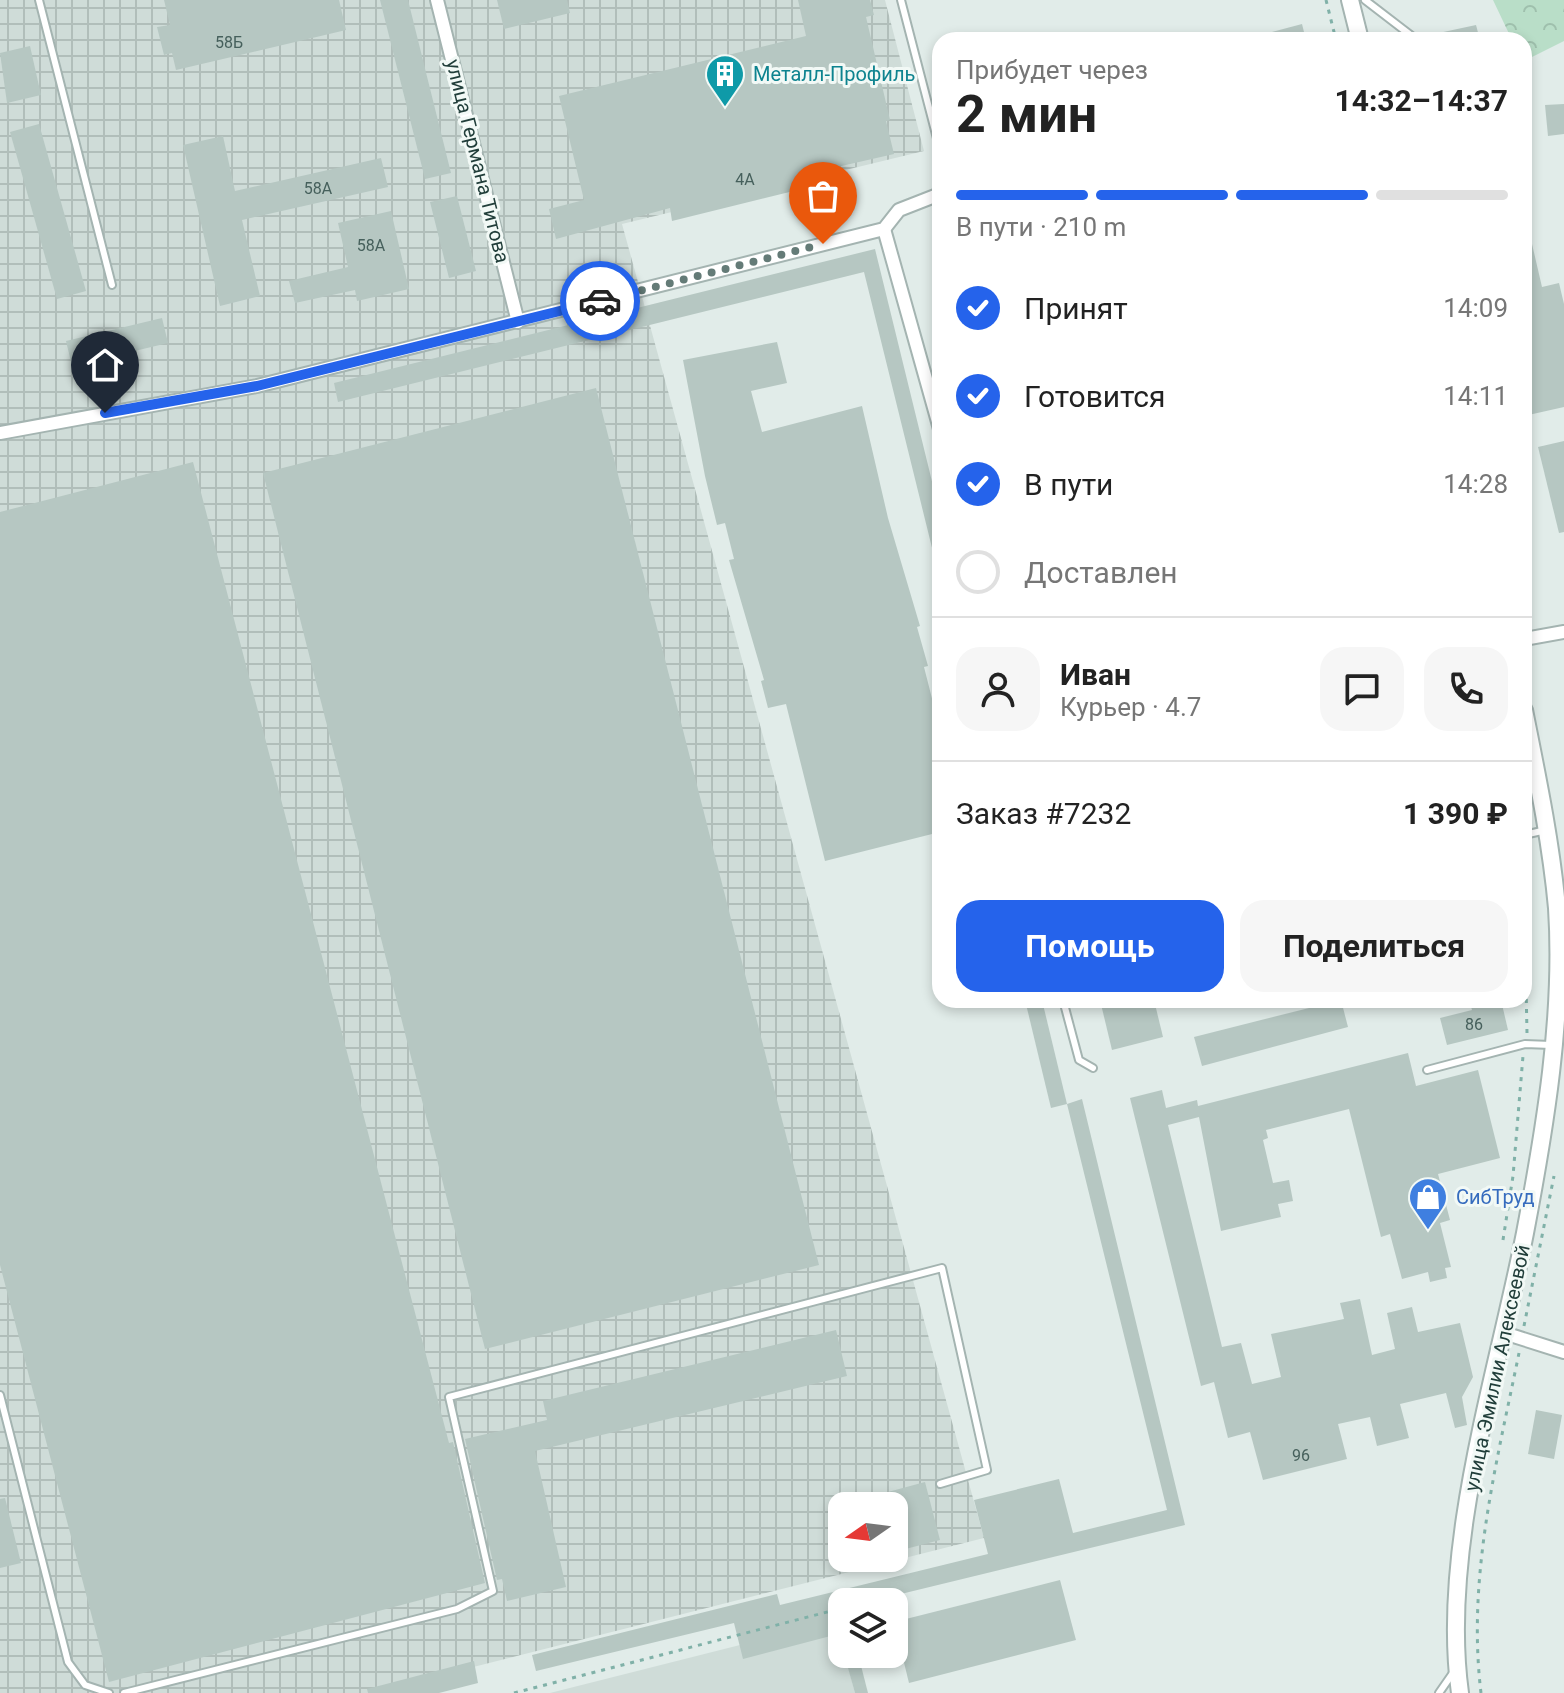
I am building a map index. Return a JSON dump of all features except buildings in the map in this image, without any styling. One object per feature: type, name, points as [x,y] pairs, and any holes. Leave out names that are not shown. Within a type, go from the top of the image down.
[{"type":"street","name":"улица Германа Титова","points":[[437,0],[518,322]]},
{"type":"street","points":[[1350,0],[1358,32]]},
{"type":"street","points":[[0,433],[257,386],[518,322],[884,229],[899,210],[932,197]]},
{"type":"street","points":[[884,229],[932,400]]},
{"type":"street","points":[[1532,638],[1564,632]]},
{"type":"street","name":"улица Эмилии Алексеевой","points":[[1460,1693],[1457,1667],[1459,1581],[1472,1485],[1526,1228],[1554,1045],[1559,964],[1557,907],[1532,754]]},
{"type":"street","points":[[1504,1333],[1564,1352]]},
{"type":"lane","points":[[39,0],[112,285]]},
{"type":"lane","points":[[901,0],[932,119]]},
{"type":"lane","points":[[1365,0],[1407,32]]},
{"type":"lane","points":[[1532,833],[1546,830]]},
{"type":"lane","points":[[1065,1008],[1079,1060],[1093,1068]]},
{"type":"lane","points":[[1427,1070],[1525,1044],[1554,1045]]},
{"type":"lane","points":[[124,1693],[457,1609],[493,1591],[449,1397],[942,1268],[987,1470],[940,1484]]},
{"type":"lane","points":[[0,1395],[68,1662],[85,1685],[109,1693]]},
{"type":"lane","points":[[1439,1693],[1457,1667]]},
{"type":"path","points":[[1326,0],[1334,32]]},
{"type":"path","points":[[1503,1240],[1513,1176],[1519,1070],[1528,1008]]},
{"type":"path","points":[[1481,1693],[1476,1654],[1477,1584],[1484,1522],[1554,1176]]},
{"type":"path","points":[[514,1693],[828,1612]]},
{"type":"shaded area","points":[[0,0],[885,0],[924,151],[622,224],[984,1538],[908,1557],[908,1492],[828,1492],[828,1572],[849,1572],[370,1693],[0,1693]]},
{"type":"shaded area","points":[[828,1634],[828,1668],[848,1668],[855,1693],[550,1693],[740,1645]]},
{"type":"green space","points":[[1493,0],[1564,0],[1564,41],[1532,57],[1532,32],[1508,32]]},
{"type":"way so far","points":[[600,301],[823,244]]},
{"type":"place","name":"Металл-Профиль","points":[[725,108]]},
{"type":"place","name":"СибТруд","points":[[1428,1231]]},
{"type":"route","points":[[105,413],[257,386],[600,301]]}]
